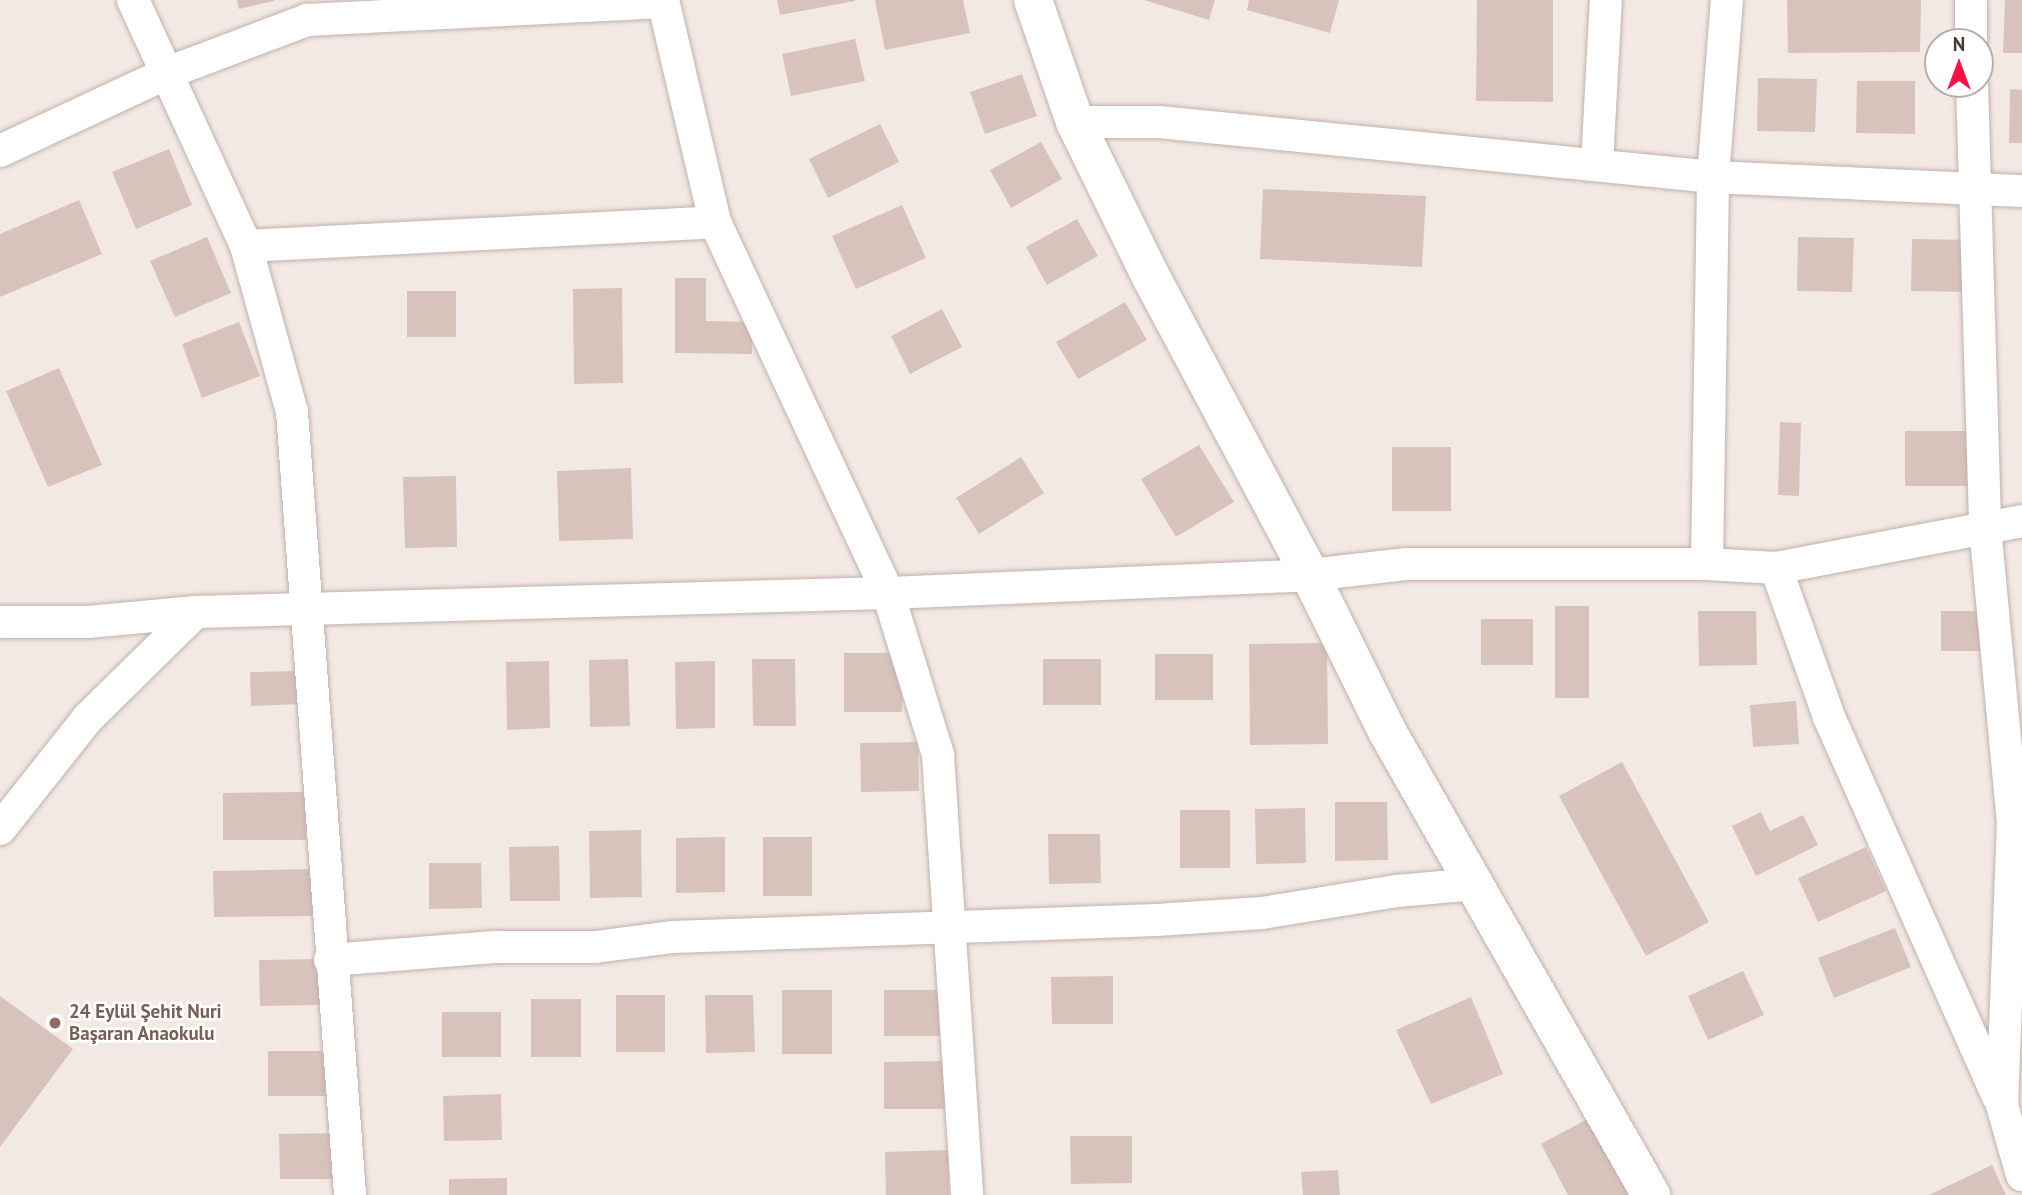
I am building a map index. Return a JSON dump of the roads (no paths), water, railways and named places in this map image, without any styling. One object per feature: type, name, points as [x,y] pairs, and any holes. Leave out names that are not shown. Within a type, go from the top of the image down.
[{"type":"street","points":[[133,0],[246,246],[292,412],[304,609],[350,1195]]},
{"type":"street","points":[[1032,0],[1075,122],[1151,276],[1310,575],[1387,731],[1476,884],[1585,1086],[1651,1195]]},
{"type":"street","points":[[1597,164],[1606,0]]},
{"type":"street","points":[[1707,564],[1713,177],[1727,0]]},
{"type":"street","points":[[1971,0],[1971,28]]},
{"type":"street","points":[[0,150],[167,73],[307,20],[663,1],[715,222],[888,593],[938,755],[952,927],[968,1195]]},
{"type":"street","points":[[1972,98],[1985,527],[2017,821],[2012,1105],[2022,1175]]},
{"type":"street","points":[[1075,122],[1159,122],[1713,177],[2022,191]]},
{"type":"street","points":[[246,246],[715,222]]},
{"type":"street","points":[[0,622],[88,622],[196,612],[888,593],[1310,575],[1407,564],[1707,564],[1776,568],[2022,522]]},
{"type":"street","points":[[1776,568],[1829,717],[2012,1105]]},
{"type":"street","points":[[0,829],[88,718],[196,612]]},
{"type":"street","points":[[330,960],[497,947],[595,947],[673,937],[1262,913],[1397,891],[1476,884]]},
{"type":"place","name":"24 Eylül Şehit Nuri Başaran Anaokulu","points":[[55,1023]]}]
